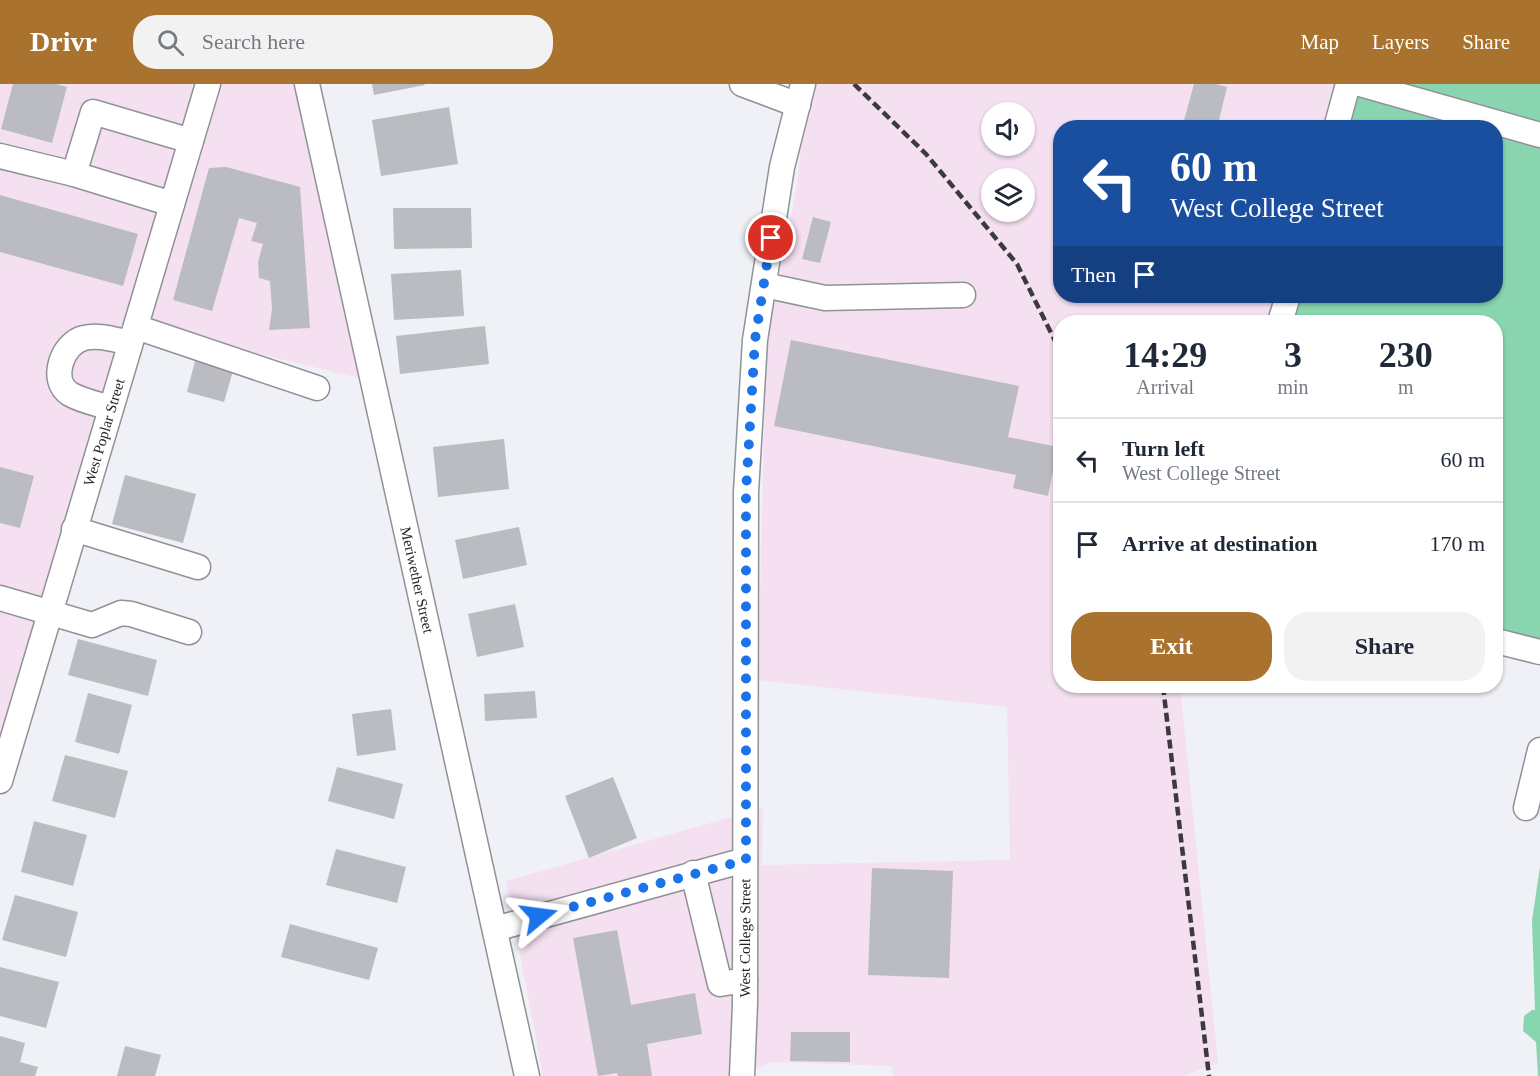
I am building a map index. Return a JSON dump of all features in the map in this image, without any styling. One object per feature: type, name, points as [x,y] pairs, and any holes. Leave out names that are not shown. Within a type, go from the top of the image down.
[{"type":"street","name":"West Poplar Street","points":[[0,781],[208,84]]},
{"type":"street","points":[[742,84],[801,94]]},
{"type":"street","points":[[1338,120],[1348,84]]},
{"type":"street","points":[[1360,84],[1487,120]]},
{"type":"street","name":"Meriwether Street","points":[[303,85],[527,1076]]},
{"type":"street","name":"West College Street","points":[[742,1076],[746,860],[746,492],[755,340],[782,167],[801,94]]},
{"type":"street","points":[[74,174],[93,112],[191,141]]},
{"type":"street","points":[[1503,125],[1540,135]]},
{"type":"street","points":[[0,156],[74,174],[172,204]]},
{"type":"street","points":[[764,285],[825,298],[963,295]]},
{"type":"street","points":[[111,408],[69,393],[61,384],[59,372],[64,355],[74,342],[82,338],[133,335],[318,388]]},
{"type":"street","points":[[74,529],[198,567]]},
{"type":"street","points":[[0,597],[92,625],[120,613],[131,614],[189,632]]},
{"type":"street","points":[[1503,643],[1540,652]]},
{"type":"street","points":[[1526,808],[1540,750]]},
{"type":"street","points":[[495,929],[746,860]]},
{"type":"street","points":[[693,873],[720,984],[745,980]]},
{"type":"shaded area","points":[[0,84],[312,84],[359,378],[137,324],[0,772]]},
{"type":"shaded area","points":[[808,84],[1348,84],[1338,120],[1053,120],[1053,303],[1288,303],[1284,315],[1053,315],[1053,693],[1181,693],[1218,1063],[1183,1076],[893,1076],[892,1066],[772,1062],[739,1076],[543,1076],[506,881],[763,808],[762,865],[1010,860],[1007,707],[758,680],[766,351],[797,184]]},
{"type":"green space","points":[[1348,84],[1540,84],[1540,645],[1503,636],[1503,315],[1284,315],[1288,303],[1503,303],[1503,120],[1338,120]]},
{"type":"green space","points":[[1540,867],[1540,1076],[1538,1076],[1536,1042],[1523,1031],[1524,1016],[1535,1010],[1532,920]]},
{"type":"building","points":[[13,84],[56,84],[67,87],[52,143],[1,129]]},
{"type":"building","points":[[372,84],[424,84],[425,85],[374,95]]},
{"type":"building","points":[[1194,84],[1215,84],[1227,87],[1219,120],[1184,120]]},
{"type":"building","points":[[449,107],[458,164],[381,176],[372,120]]},
{"type":"building","points":[[226,167],[300,187],[310,328],[269,330],[272,309],[270,281],[259,278],[258,262],[263,244],[251,241],[257,223],[239,218],[212,311],[173,300],[209,168]]},
{"type":"building","points":[[0,195],[138,234],[123,286],[0,252]]},
{"type":"building","points":[[393,208],[471,208],[472,248],[394,249]]},
{"type":"building","points":[[813,217],[831,222],[820,263],[802,259]]},
{"type":"building","points":[[461,270],[464,316],[394,320],[391,274]]},
{"type":"building","points":[[485,326],[489,364],[400,374],[396,336]]},
{"type":"building","points":[[791,340],[1019,386],[1008,437],[1053,446],[1053,472],[1048,496],[1013,488],[1016,475],[774,426]]},
{"type":"building","points":[[195,361],[233,371],[224,402],[187,392]]},
{"type":"building","points":[[504,439],[509,489],[438,497],[433,447]]},
{"type":"building","points":[[0,467],[34,476],[20,528],[0,523]]},
{"type":"building","points":[[125,475],[196,494],[183,543],[112,524]]},
{"type":"building","points":[[519,527],[527,565],[463,579],[455,540]]},
{"type":"building","points":[[515,604],[524,647],[477,657],[468,614]]},
{"type":"building","points":[[78,639],[157,660],[148,696],[68,675]]},
{"type":"building","points":[[535,691],[537,718],[485,721],[484,694]]},
{"type":"building","points":[[88,693],[132,705],[119,754],[75,742]]},
{"type":"building","points":[[391,709],[396,750],[357,756],[352,714]]},
{"type":"building","points":[[65,755],[128,771],[115,818],[52,801]]},
{"type":"building","points":[[337,767],[403,784],[394,819],[328,801]]},
{"type":"building","points":[[613,777],[637,838],[589,858],[565,796]]},
{"type":"building","points":[[34,821],[87,835],[73,886],[21,872]]},
{"type":"building","points":[[336,849],[406,867],[397,903],[326,885]]},
{"type":"building","points":[[872,868],[953,871],[949,978],[868,975]]},
{"type":"building","points":[[15,895],[78,912],[66,957],[2,940]]},
{"type":"building","points":[[290,924],[378,948],[369,980],[281,957]]},
{"type":"building","points":[[617,930],[631,1005],[695,993],[702,1034],[647,1044],[652,1076],[618,1076],[617,1073],[598,1076],[573,938]]},
{"type":"building","points":[[0,967],[59,982],[46,1028],[0,1016]]},
{"type":"building","points":[[791,1032],[850,1032],[850,1062],[790,1061]]},
{"type":"building","points":[[0,1036],[25,1043],[20,1062],[38,1067],[35,1076],[0,1076]]},
{"type":"building","points":[[125,1046],[161,1055],[155,1076],[117,1076]]},
{"type":"railway","points":[[854,84],[926,154],[1017,264],[1053,337]]},
{"type":"railway","points":[[1164,693],[1209,1076]]},
{"type":"route","points":[[539,916],[746,860],[746,492],[755,340],[771,238]]}]
